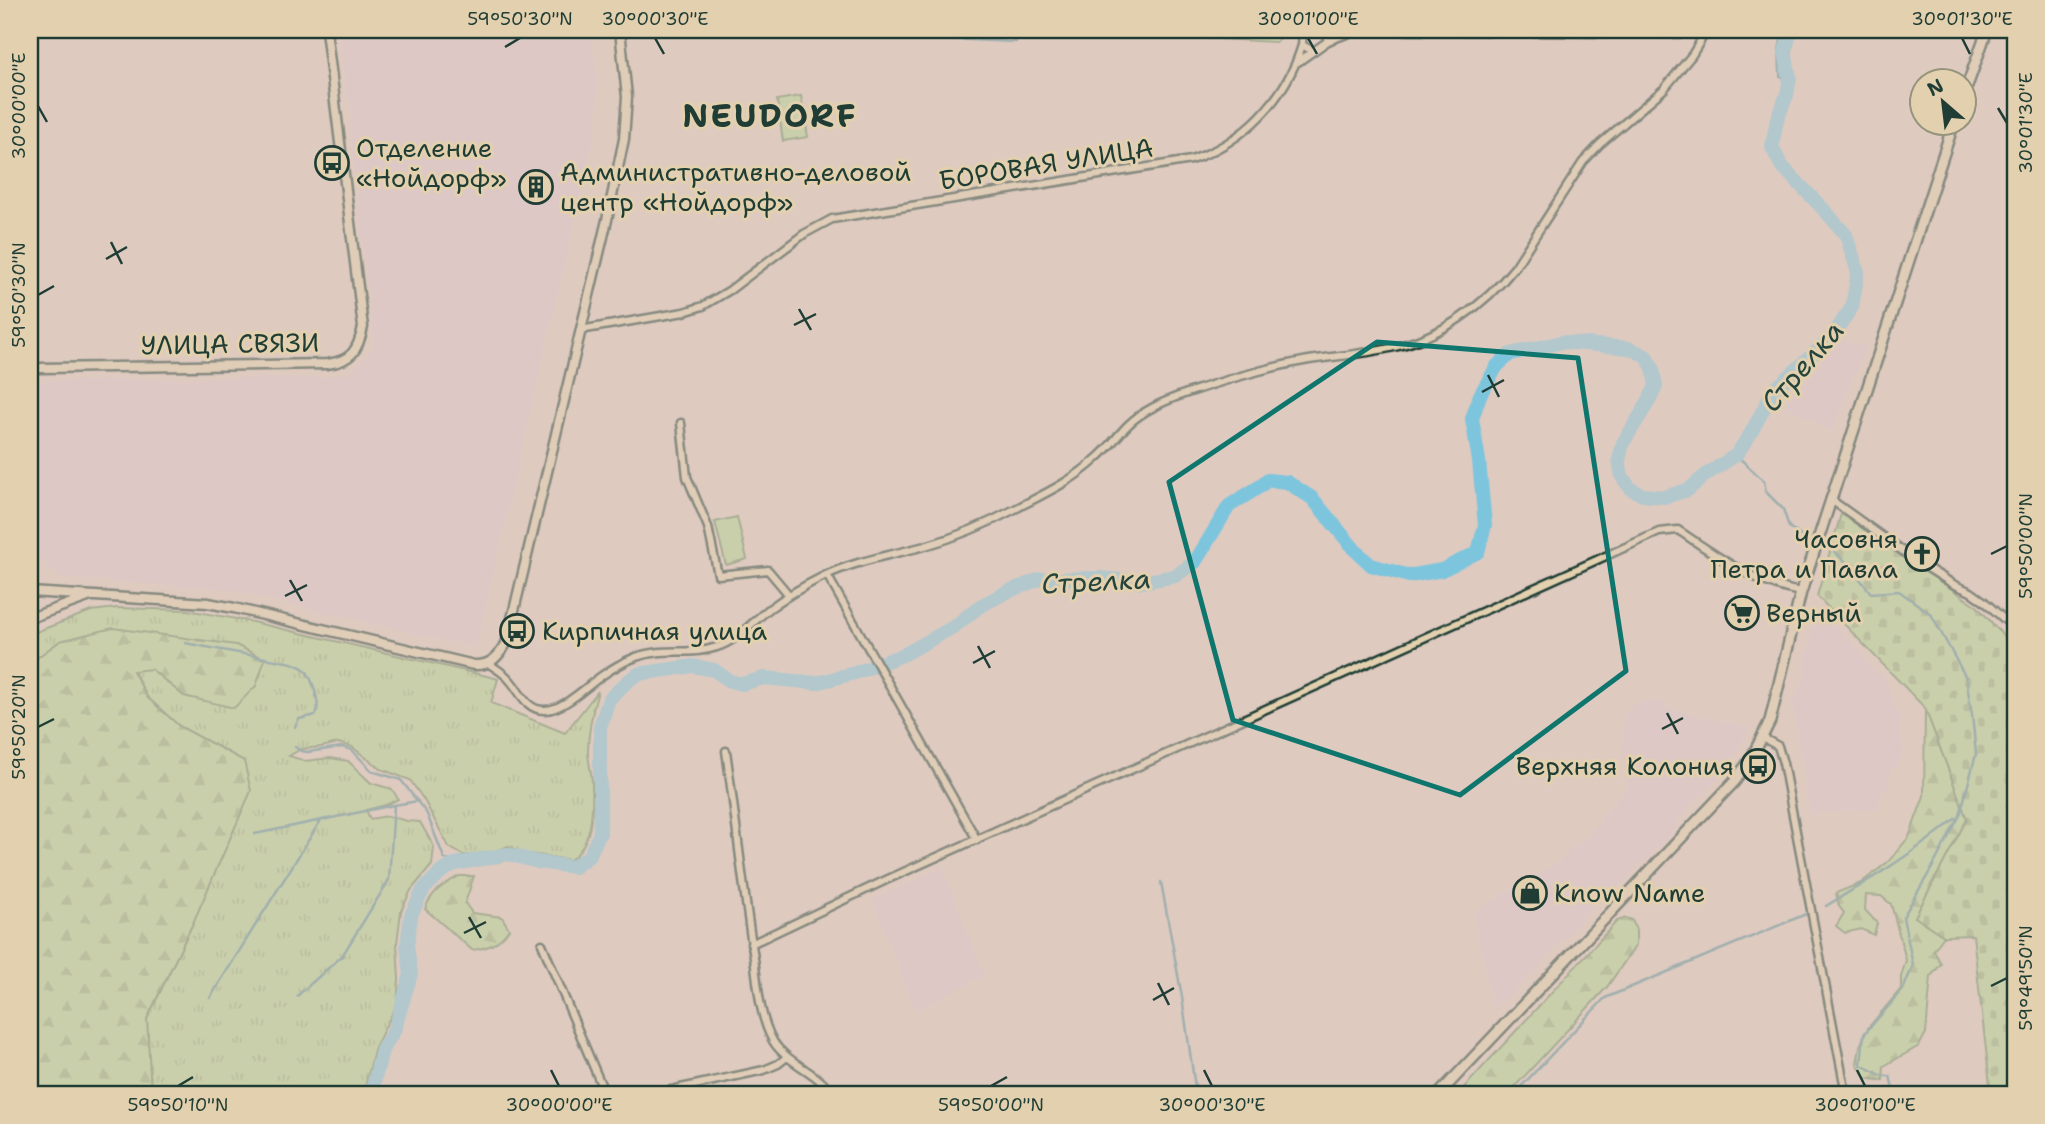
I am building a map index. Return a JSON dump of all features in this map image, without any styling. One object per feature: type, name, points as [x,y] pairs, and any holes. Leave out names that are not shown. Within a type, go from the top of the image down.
[{"type":"main road","points":[[1974,66],[1987,30]]},
{"type":"main road","points":[[1439,1094],[1734,782],[1763,738],[1775,705],[1801,592],[1814,550],[1949,136]]},
{"type":"street","name":"УЛИЦА СВЯЗИ","points":[[30,370],[327,364],[337,363],[351,355],[358,347],[363,327],[326,30]]},
{"type":"street","points":[[30,592],[189,601],[234,608],[474,665],[492,661],[506,645],[624,139],[627,97],[620,30]]},
{"type":"street","points":[[1324,30],[1328,41]]},
{"type":"street","points":[[1341,30],[1706,32]]},
{"type":"street","name":"БОРОВАЯ УЛИЦА","points":[[1297,63],[1304,31]]},
{"type":"street","name":"БОРОВАЯ УЛИЦА","points":[[580,330],[684,312],[703,306],[730,290],[804,234],[832,219],[1202,156],[1232,140],[1262,116],[1297,63],[1328,41],[1354,31]]},
{"type":"street","points":[[492,661],[508,677],[526,702],[536,709],[551,709],[576,696],[610,670],[633,658],[650,653],[707,649],[724,644],[789,595],[827,575],[845,567],[959,535],[1014,510],[1073,477],[1095,461],[1129,424],[1143,413],[1171,400],[1217,384],[1308,360],[1392,348],[1414,342],[1456,321],[1503,282],[1583,162],[1664,89],[1692,55],[1706,32]]},
{"type":"street","points":[[1302,45],[1312,51]]},
{"type":"street","points":[[681,423],[687,477],[708,527],[718,575],[768,570],[789,595]]},
{"type":"street","points":[[1830,499],[1915,560],[1953,584],[1972,592],[2015,629]]},
{"type":"street","points":[[751,944],[1659,532],[1678,530],[1756,579],[1786,590],[1801,592]]},
{"type":"street","points":[[827,575],[977,840]]},
{"type":"street","points":[[30,618],[93,595]]},
{"type":"street","points":[[1763,738],[1778,746],[1783,763],[1846,1094]]},
{"type":"street","points":[[726,751],[751,944],[765,1024],[774,1043],[818,1078],[832,1094]]},
{"type":"street","points":[[542,944],[605,1094]]},
{"type":"street","points":[[653,1094],[764,1070],[778,1064],[787,1056]]},
{"type":"highlighted area","points":[[1377,342],[1578,358],[1626,671],[1460,795],[1233,720],[1169,482]]},
{"type":"shaded area","points":[[339,30],[591,30],[597,80],[595,133],[476,648],[226,589],[61,578],[33,553],[30,521],[30,385],[41,381],[325,377],[351,373],[374,346],[349,123],[352,122],[352,112],[350,100],[347,100]]},
{"type":"shaded area","points":[[1840,339],[1866,347],[1832,431],[1784,406]]},
{"type":"shaded area","points":[[1816,611],[1860,651],[1873,670],[1883,675],[1900,715],[1903,753],[1889,775],[1888,790],[1881,789],[1878,808],[1810,814],[1792,704],[1805,676],[1805,661]]},
{"type":"shaded area","points":[[1636,702],[1666,702],[1666,707],[1750,728],[1736,756],[1703,797],[1700,795],[1676,823],[1674,832],[1610,895],[1593,898],[1597,903],[1534,972],[1493,1011],[1473,912],[1562,859],[1590,833],[1629,784],[1622,756],[1624,715]]},
{"type":"shaded area","points":[[942,867],[985,975],[915,1011],[872,900]]},
{"type":"green space","points":[[1039,30],[1289,30],[1276,42]]},
{"type":"green space","points":[[801,96],[808,137],[783,141],[777,100]]},
{"type":"green space","points":[[1841,514],[1978,607],[2015,649],[2015,1094],[1991,1094],[1973,935],[1944,936],[1915,917],[1967,819],[1925,708],[1817,596]]},
{"type":"green space","points":[[737,517],[747,559],[726,565],[715,522]]},
{"type":"green space","points":[[117,608],[187,610],[248,621],[491,677],[498,679],[491,703],[565,733],[598,691],[588,743],[592,815],[583,845],[570,860],[524,853],[508,846],[486,855],[463,855],[449,847],[410,780],[381,769],[352,747],[338,743],[301,749],[289,756],[305,761],[330,758],[348,761],[371,783],[392,789],[398,799],[366,810],[370,819],[388,816],[420,822],[434,847],[432,865],[411,890],[401,911],[397,943],[397,1004],[375,1047],[361,1094],[150,1094],[147,1019],[193,923],[244,761],[179,726],[147,697],[133,670],[151,668],[184,696],[256,686],[60,641],[30,663],[30,632],[91,611]]},
{"type":"green space","points":[[113,628],[236,645],[265,659],[256,686],[234,708],[184,696],[151,669],[133,671],[147,697],[179,726],[244,761],[251,791],[147,1019],[151,1094],[30,1094],[30,663],[60,641]]},
{"type":"green space","points":[[1925,708],[1967,819],[1915,917],[1944,936],[1934,950],[1941,964],[1931,976],[1926,1033],[1919,1046],[1884,1066],[1883,1081],[1866,1078],[1857,1064],[1860,1046],[1868,1028],[1901,989],[1906,960],[1891,904],[1881,896],[1866,895],[1865,910],[1877,923],[1874,935],[1861,929],[1845,933],[1836,926],[1844,913],[1836,893],[1861,883],[1889,861],[1909,837],[1924,796]]},
{"type":"green space","points":[[459,876],[474,876],[465,903],[472,913],[502,917],[509,929],[493,944],[472,950],[425,909],[439,889]]},
{"type":"green space","points":[[1626,918],[1632,920],[1636,930],[1636,945],[1607,987],[1508,1094],[1458,1094],[1617,921]]},
{"type":"water","points":[[1783,30],[1799,30],[1792,52],[1795,77],[1780,77],[1779,49]]},
{"type":"waterway","name":"Стрелка","points":[[371,1094],[382,1050],[394,1031],[411,974],[407,946],[411,915],[423,890],[441,872],[455,864],[508,854],[574,867],[589,856],[600,833],[600,727],[609,699],[638,674],[693,666],[714,670],[730,681],[742,684],[764,678],[816,683],[855,673],[905,654],[955,626],[980,606],[1040,579],[1100,578],[1142,582],[1175,576],[1195,562],[1229,506],[1268,480],[1287,482],[1312,498],[1371,565],[1409,576],[1442,570],[1478,552],[1485,525],[1472,419],[1480,395],[1497,366],[1510,354],[1562,342],[1629,348],[1646,356],[1653,368],[1656,386],[1623,443],[1619,460],[1622,477],[1631,489],[1643,495],[1664,497],[1688,490],[1736,455],[1773,391],[1831,338],[1852,307],[1858,272],[1846,235],[1781,165],[1772,147],[1777,119],[1787,95],[1790,77],[1785,52],[1791,30]]},
{"type":"waterway","points":[[788,32],[1016,42]]},
{"type":"waterway","points":[[1736,455],[1764,481],[1766,492],[1783,509],[1789,527],[1803,538]]},
{"type":"waterway","points":[[1834,551],[1871,593],[1899,591],[1931,614],[1966,678],[1972,715],[1976,754],[1960,815],[1903,917],[1913,965],[1903,990],[1864,1034],[1861,1065],[1883,1076],[1890,1076],[1893,1088],[1901,1094]]},
{"type":"waterway","points":[[185,643],[292,663],[304,669],[315,690],[317,710],[316,715],[299,719],[295,727]]},
{"type":"waterway","points":[[295,747],[308,752],[342,747],[352,750],[372,771],[401,780],[427,814],[444,858],[455,864]]},
{"type":"waterway","points":[[297,996],[342,956],[389,880],[394,805],[418,801]]},
{"type":"waterway","points":[[255,834],[394,805]]},
{"type":"waterway","points":[[1826,906],[1909,854],[1956,818]]},
{"type":"waterway","points":[[210,998],[321,820]]},
{"type":"waterway","points":[[1161,882],[1196,1094]]},
{"type":"waterway","points":[[1514,1094],[1605,998],[1806,914]]},
{"type":"place","name":"Отделение «Нойдорф»","points":[[332,163]]},
{"type":"place","name":"Административно-деловой центр «Нойдорф»","points":[[536,187]]},
{"type":"place","name":"Часовня Петра и Павла","points":[[1922,554]]},
{"type":"place","name":"Верный","points":[[1742,613]]},
{"type":"place","name":"Кирпичная улица","points":[[517,631]]},
{"type":"place","name":"Верхняя Колония","points":[[1758,766]]},
{"type":"place","name":"Know Name","points":[[1530,893]]},
{"type":"district","name":"NEUDORF","points":[[770,115]]}]
